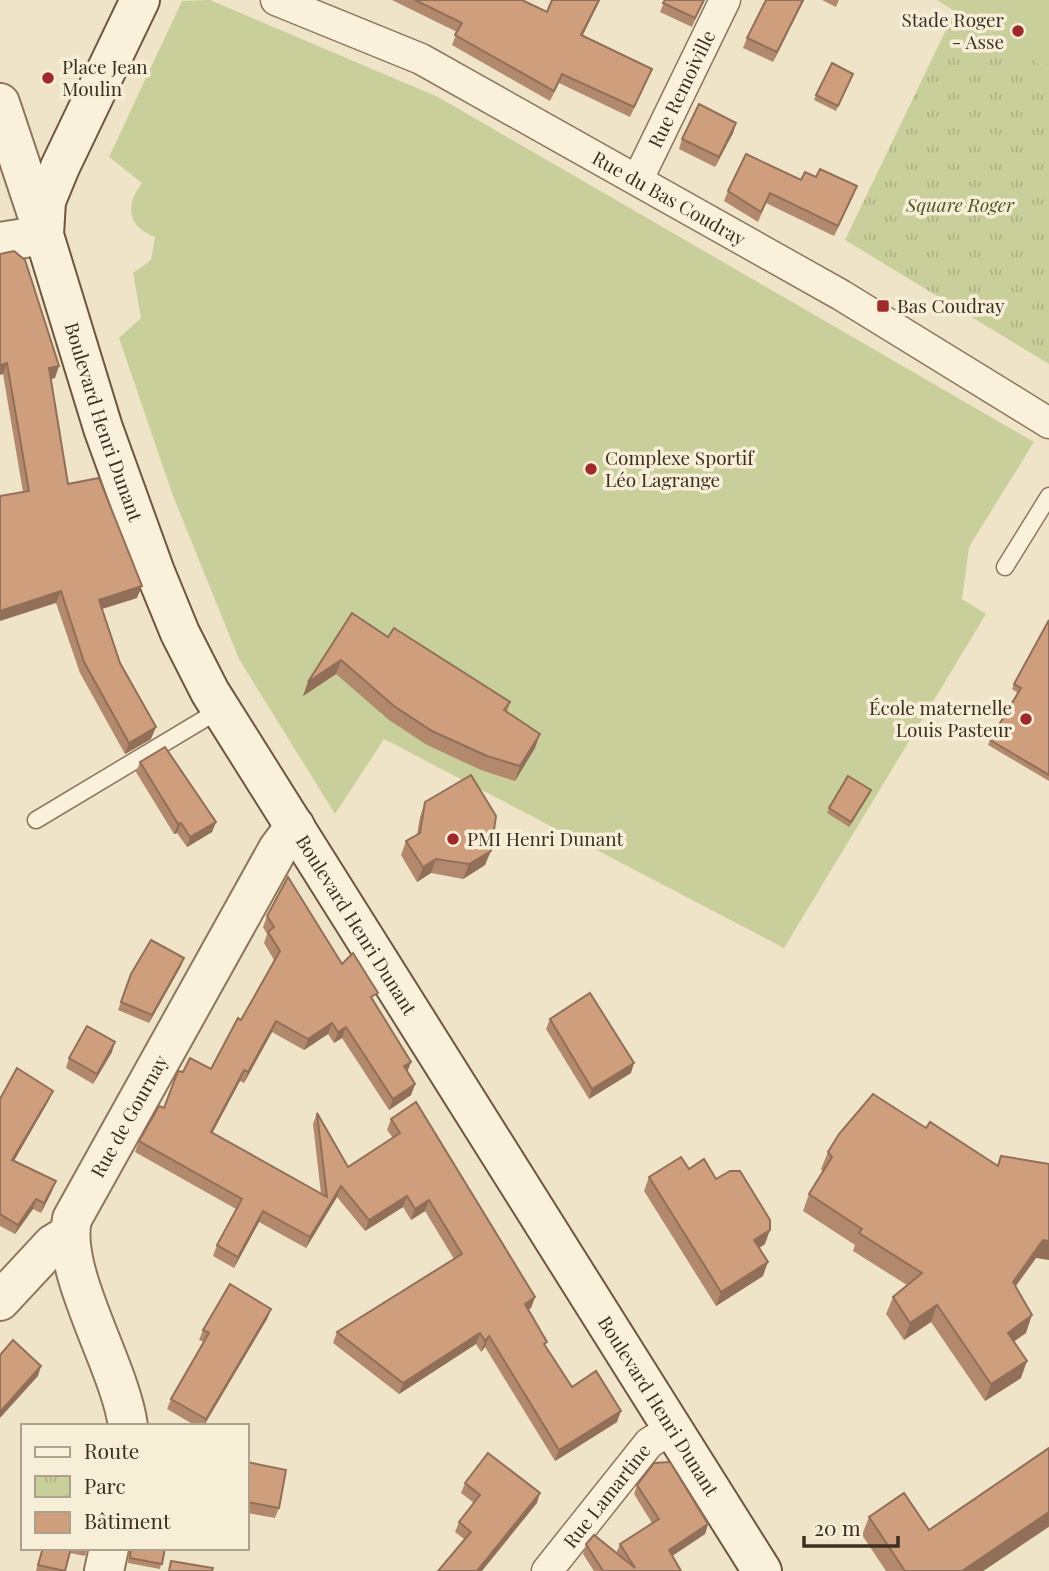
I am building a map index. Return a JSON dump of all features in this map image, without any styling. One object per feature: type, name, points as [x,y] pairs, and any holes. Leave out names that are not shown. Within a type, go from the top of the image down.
[{"type":"main road","points":[[0,242],[44,235],[46,201],[140,0]]},
{"type":"main road","name":"Boulevard Henri Dunant","points":[[0,103],[15,142],[103,428],[180,633],[221,709],[762,1571]]},
{"type":"main road","points":[[15,142],[36,160],[60,167]]},
{"type":"main road","name":"Rue de Gournay","points":[[68,1236],[81,1201],[278,849],[295,827]]},
{"type":"main road","points":[[0,1301],[53,1244],[68,1236],[74,1267],[100,1334],[127,1424]]},
{"type":"main road","points":[[104,1571],[109,1550]]},
{"type":"street","name":"Rue du Bas Coudray","points":[[276,0],[331,10],[421,58],[841,295],[1049,423]]},
{"type":"street","name":"Rue Remoiville","points":[[638,179],[725,0]]},
{"type":"street","name":"Rue Lamartine","points":[[547,1571],[649,1443],[673,1428]]},
{"type":"lane","points":[[1005,568],[1049,496]]},
{"type":"lane","points":[[36,820],[221,709]]},
{"type":"green space","name":"Complexe Sportif Léo Lagrange","points":[[210,0],[438,97],[1034,442],[969,547],[962,599],[986,614],[784,948],[384,739],[335,814],[239,659],[173,496],[119,338],[141,318],[133,273],[151,260],[155,237],[139,227],[132,214],[133,199],[142,183],[109,157],[182,1]]},
{"type":"green space","name":"Stade Roger - Asse","points":[[937,0],[1049,0],[1049,70]]},
{"type":"green space","name":"Square Roger","points":[[955,11],[1049,70],[1049,364],[845,240]]},
{"type":"building","points":[[415,0],[522,0],[547,12],[552,0],[599,0],[581,35],[652,69],[634,107],[562,74],[554,91],[455,35],[462,23]]},
{"type":"building","points":[[665,0],[704,0],[695,18],[663,3]]},
{"type":"building","points":[[766,0],[803,0],[777,52],[747,38]]},
{"type":"building","points":[[832,63],[853,74],[838,106],[816,95]]},
{"type":"building","points":[[699,104],[736,123],[719,157],[682,139]]},
{"type":"building","points":[[746,154],[801,180],[805,172],[816,177],[820,169],[857,186],[838,226],[770,193],[761,212],[728,191]]},
{"type":"building","points":[[14,251],[25,260],[59,366],[49,368],[68,484],[99,478],[142,586],[99,600],[120,663],[156,727],[129,743],[84,662],[61,591],[0,611],[0,496],[29,491],[7,363],[0,365],[0,254]]},
{"type":"building","points":[[352,613],[388,637],[394,628],[510,702],[504,710],[540,734],[520,766],[487,756],[432,731],[394,706],[341,660],[308,682]]},
{"type":"building","name":"École maternelle Louis Pasteur","points":[[1049,620],[1049,775],[990,740],[1021,688],[1014,684]]},
{"type":"building","points":[[165,747],[216,822],[190,837],[181,823],[178,824],[140,762]]},
{"type":"building","name":"PMI Henri Dunant","points":[[471,775],[496,816],[491,851],[469,864],[436,859],[423,867],[406,841],[420,833],[425,802]]},
{"type":"building","points":[[848,776],[871,790],[851,822],[829,808]]},
{"type":"building","points":[[288,877],[342,964],[353,953],[378,993],[371,997],[411,1062],[404,1066],[415,1084],[393,1099],[346,1027],[338,1032],[332,1023],[308,1039],[276,1021],[248,1072],[244,1070],[211,1132],[327,1197],[317,1113],[348,1167],[400,1133],[391,1119],[416,1102],[535,1297],[525,1304],[547,1342],[544,1344],[572,1387],[596,1371],[621,1411],[559,1450],[489,1336],[485,1341],[480,1333],[403,1383],[337,1332],[462,1254],[429,1200],[415,1209],[407,1196],[369,1220],[341,1186],[310,1237],[263,1211],[238,1257],[217,1245],[242,1199],[139,1141],[159,1106],[164,1108],[178,1071],[183,1072],[190,1058],[211,1069],[238,1018],[241,1020],[280,951],[268,932],[274,927],[267,916]]},
{"type":"building","points":[[151,940],[184,958],[152,1015],[121,1002],[131,974]]},
{"type":"building","points":[[590,993],[634,1063],[592,1089],[550,1019]]},
{"type":"building","points":[[87,1026],[115,1042],[97,1074],[69,1058]]},
{"type":"building","points":[[17,1068],[53,1091],[12,1160],[56,1181],[44,1203],[36,1199],[18,1225],[0,1214],[0,1099]]},
{"type":"building","points":[[873,1094],[926,1128],[930,1122],[998,1166],[1001,1156],[1049,1164],[1049,1241],[1043,1240],[1013,1282],[1032,1315],[1008,1333],[1027,1361],[991,1384],[937,1305],[910,1323],[893,1297],[922,1273],[859,1233],[862,1229],[809,1194],[832,1157],[828,1152],[839,1134]]},
{"type":"building","points":[[681,1157],[689,1169],[704,1159],[716,1179],[730,1171],[740,1171],[770,1220],[770,1230],[754,1240],[768,1262],[721,1292],[649,1177]]},
{"type":"building","points":[[230,1284],[271,1309],[206,1419],[171,1399],[209,1333],[203,1330]]},
{"type":"building","points":[[13,1340],[41,1366],[0,1412],[0,1355]]},
{"type":"building","points":[[1049,1448],[1049,1512],[962,1571],[905,1571],[869,1517],[904,1493],[929,1530]]},
{"type":"building","points":[[488,1453],[540,1493],[477,1571],[438,1571],[471,1532],[459,1522],[480,1495],[465,1483]]},
{"type":"building","points":[[248,1462],[286,1470],[279,1508],[248,1502]]},
{"type":"building","points":[[670,1462],[708,1524],[669,1550],[681,1571],[603,1571],[586,1544],[594,1535],[635,1568],[620,1544],[659,1519],[637,1485],[654,1463]]},
{"type":"building","points":[[42,1550],[70,1550],[65,1571],[38,1565]]},
{"type":"building","points":[[131,1550],[165,1550],[162,1564],[130,1558]]},
{"type":"building","points":[[171,1561],[213,1568],[212,1571],[169,1571]]},
{"type":"place","name":"Stade Roger - Asse","points":[[1018,31]]},
{"type":"place","name":"Place Jean Moulin","points":[[48,78]]},
{"type":"place","name":"Bas Coudray","points":[[883,306]]},
{"type":"place","name":"Complexe Sportif Léo Lagrange","points":[[591,469]]},
{"type":"place","name":"École maternelle Louis Pasteur","points":[[1026,719]]},
{"type":"place","name":"PMI Henri Dunant","points":[[453,839]]}]
